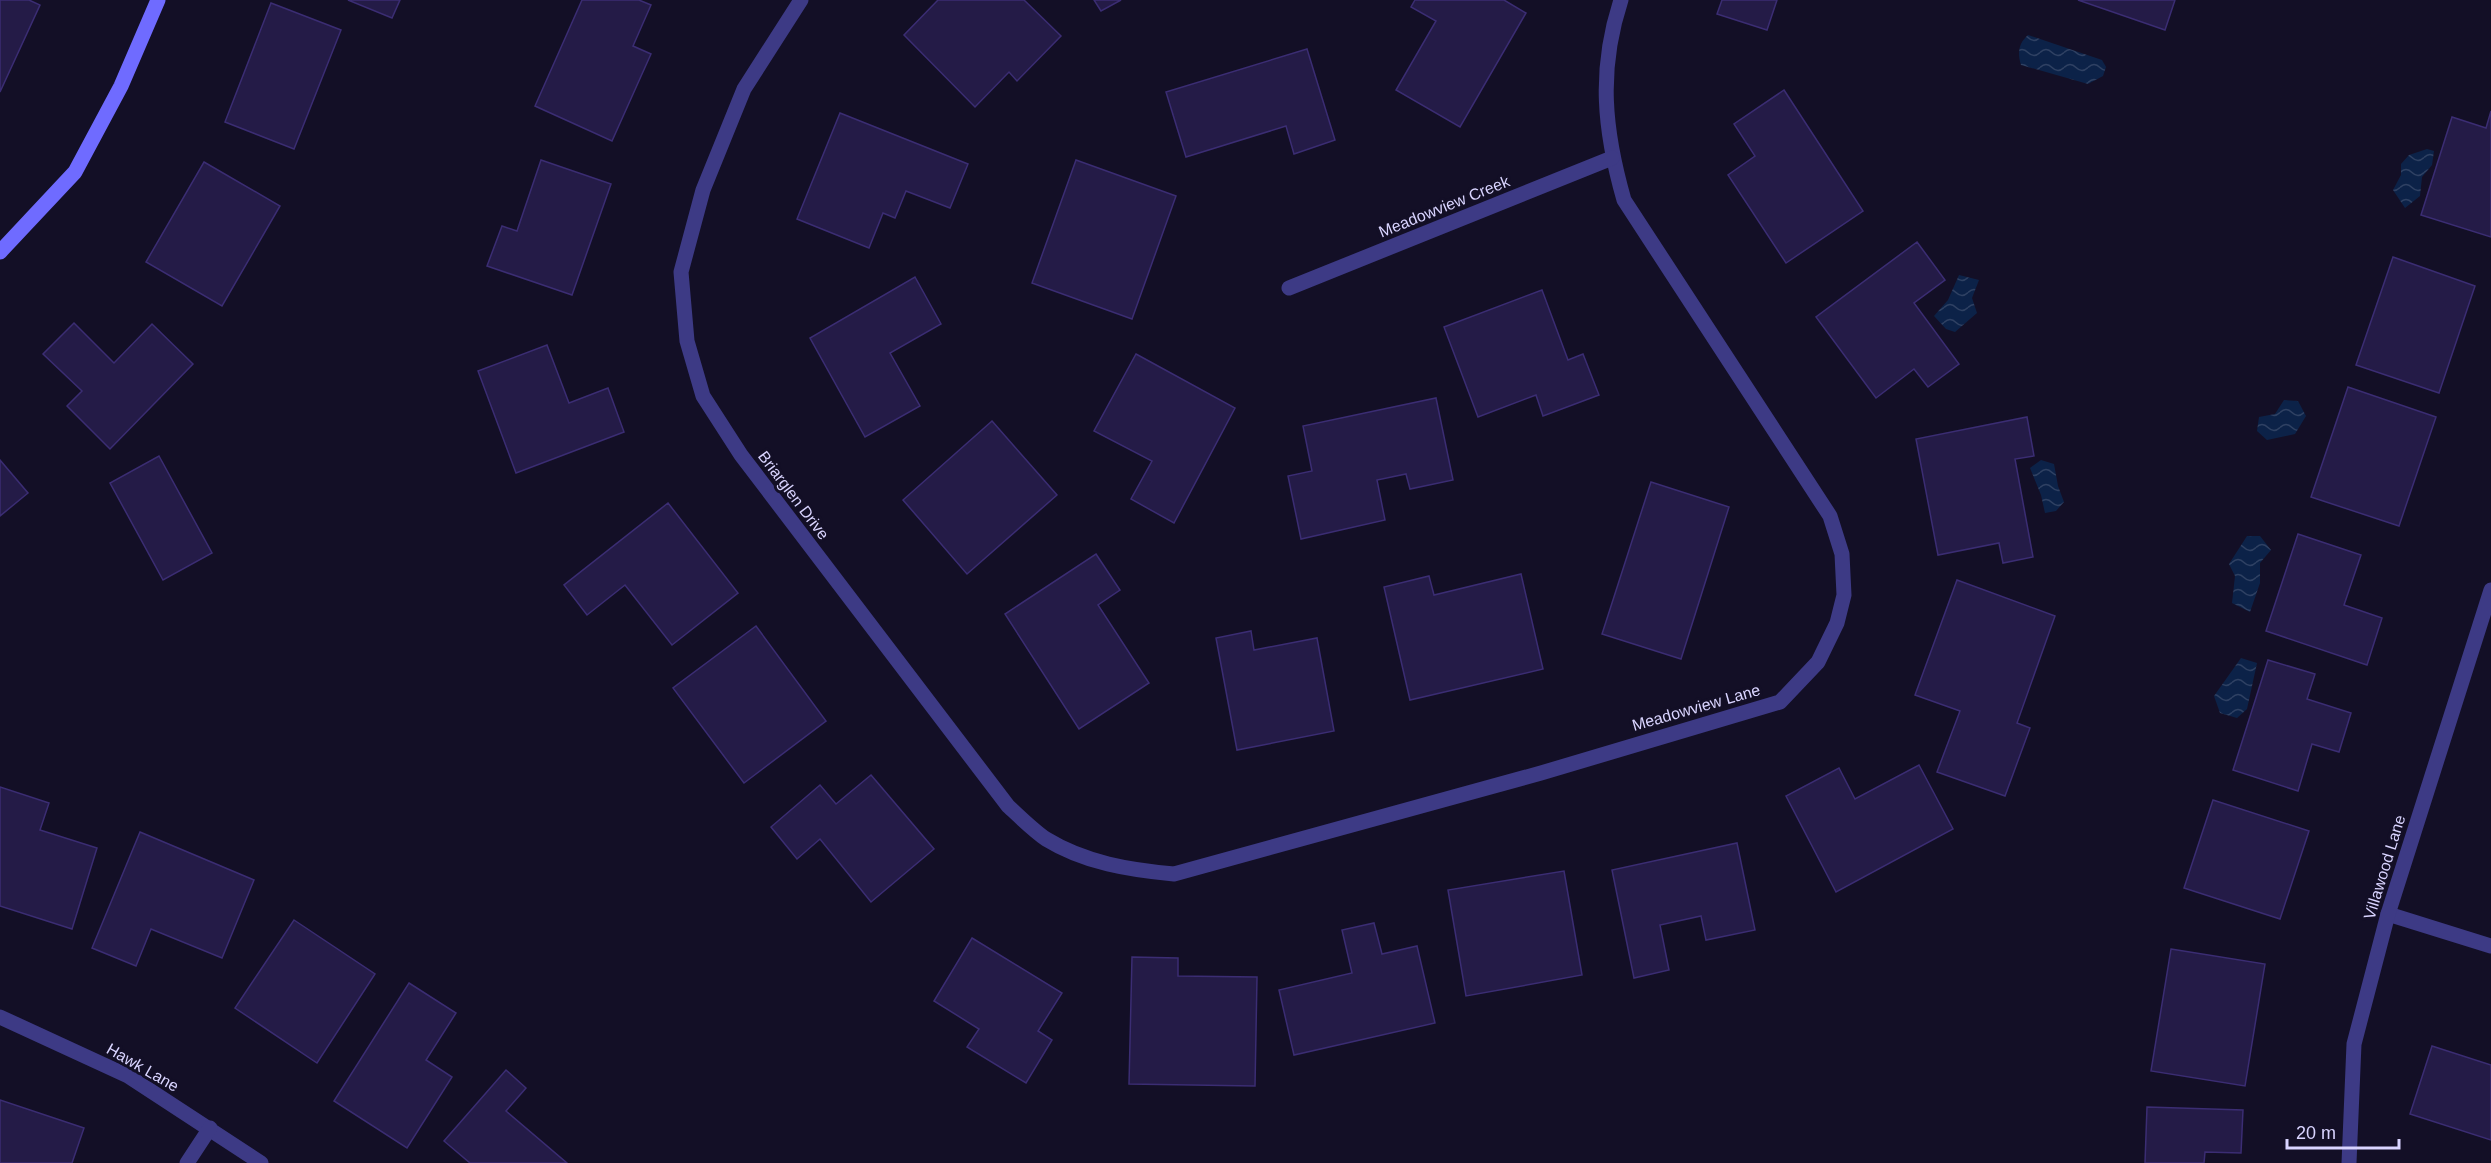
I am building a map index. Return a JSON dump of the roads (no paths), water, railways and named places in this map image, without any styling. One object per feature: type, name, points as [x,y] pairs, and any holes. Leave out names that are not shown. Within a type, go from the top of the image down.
[{"type":"street","points":[[0,252],[75,172],[121,86],[158,0]]},
{"type":"street","name":"Briarglen Drive","points":[[801,0],[744,89],[703,190],[681,272],[687,341],[703,396],[741,455],[1008,806],[1045,838],[1078,856],[1132,870],[1174,874]]},
{"type":"street","name":"Meadowview Lane","points":[[1174,874],[1541,773],[1780,702],[1818,662],[1837,623],[1844,595],[1842,554],[1830,516],[1624,200],[1612,158],[1605,82],[1613,24],[1621,0]]},
{"type":"street","name":"Meadowview Creek","points":[[1289,288],[1612,158]]},
{"type":"street","name":"Villawood Lane","points":[[2349,1163],[2354,1044],[2388,914],[2491,590]]},
{"type":"street","points":[[2388,914],[2491,946]]},
{"type":"street","name":"Hawk Lane","points":[[0,1017],[128,1076],[261,1163]]},
{"type":"street","points":[[187,1163],[210,1128]]},
{"type":"water","points":[[2028,35],[2102,60],[2106,67],[2103,76],[2088,84],[2021,65],[2020,48]]},
{"type":"water","points":[[2427,149],[2434,151],[2432,165],[2422,177],[2420,196],[2405,208],[2393,190],[2401,175],[2401,164],[2409,155]]},
{"type":"water","points":[[1959,275],[1979,280],[1972,298],[1977,313],[1955,332],[1946,329],[1934,316],[1948,300]]},
{"type":"water","points":[[2284,400],[2298,401],[2306,416],[2295,434],[2267,440],[2257,431],[2259,417],[2275,414]]},
{"type":"water","points":[[2041,460],[2054,464],[2064,502],[2056,511],[2045,513],[2041,495],[2030,468]]},
{"type":"water","points":[[2247,536],[2260,536],[2271,550],[2260,563],[2260,583],[2250,612],[2232,603],[2235,576],[2229,564]]},
{"type":"water","points":[[2241,658],[2257,663],[2247,709],[2237,718],[2220,713],[2214,696]]}]
